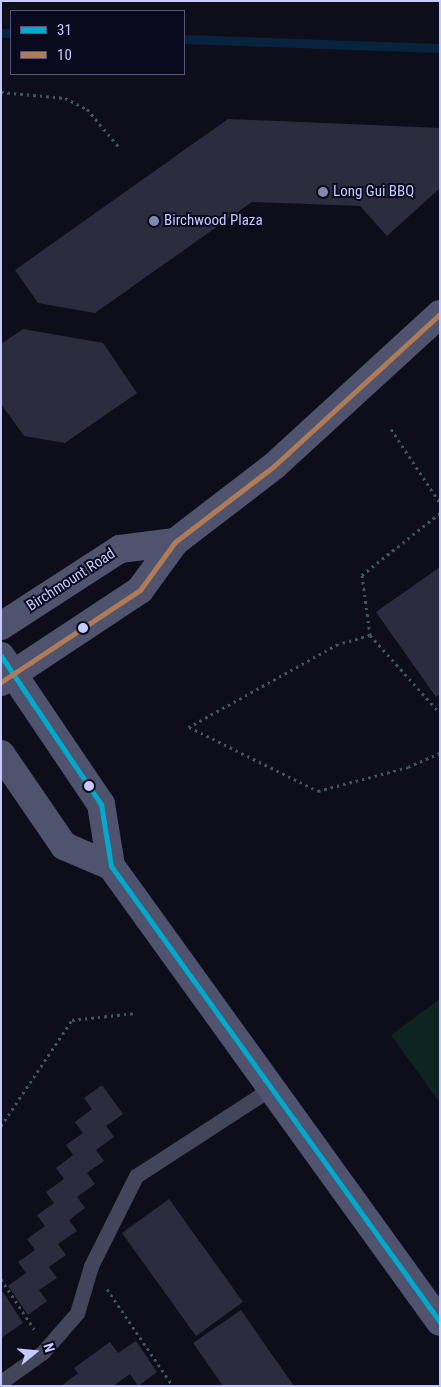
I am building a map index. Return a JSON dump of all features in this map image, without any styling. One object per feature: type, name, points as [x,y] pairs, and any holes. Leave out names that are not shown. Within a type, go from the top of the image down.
[{"type":"main road","points":[[440,314],[274,466],[175,542],[140,590],[6,671],[101,804],[111,866],[270,1089],[440,1322]]},
{"type":"main road","name":"Birchmount Road","points":[[1,626],[120,549],[175,542]]},
{"type":"main road","points":[[1,754],[64,846],[111,866]]},
{"type":"lane","points":[[1,1382],[47,1348],[77,1313],[91,1266],[136,1176],[270,1089]]},
{"type":"path","points":[[1,92],[65,98],[87,109],[119,147]]},
{"type":"path","points":[[391,430],[440,503]]},
{"type":"path","points":[[440,513],[362,575],[370,635],[440,713]]},
{"type":"path","points":[[370,635],[338,644],[189,727],[318,791],[408,767],[440,753]]},
{"type":"path","points":[[1,1126],[72,1020],[135,1013]]},
{"type":"path","points":[[91,1266],[173,1386]]},
{"type":"path","points":[[1,1279],[47,1348]]},
{"type":"green space","points":[[440,999],[440,1103],[391,1035]]},
{"type":"building","name":"Birchwood Plaza","points":[[228,119],[440,128],[440,188],[387,236],[360,206],[252,202],[95,313],[38,303],[15,270]]},
{"type":"building","points":[[23,329],[103,343],[137,393],[65,443],[24,436],[1,404],[1,344]]},
{"type":"building","points":[[440,567],[440,694],[436,697],[376,612]]},
{"type":"building","points":[[102,1085],[123,1114],[106,1126],[114,1137],[96,1150],[104,1161],[87,1173],[95,1184],[77,1197],[85,1208],[69,1220],[77,1231],[58,1244],[66,1255],[49,1267],[57,1278],[39,1290],[47,1301],[28,1315],[8,1286],[26,1273],[18,1262],[35,1250],[27,1239],[45,1226],[37,1215],[54,1203],[46,1192],[64,1179],[56,1168],[73,1155],[66,1145],[83,1133],[75,1122],[92,1109],[84,1098]]},
{"type":"building","points":[[169,1199],[243,1302],[196,1336],[122,1233]]},
{"type":"building","points":[[3,1292],[23,1323],[1,1338],[1,1293]]},
{"type":"building","points":[[241,1310],[294,1386],[223,1386],[193,1343]]},
{"type":"building","points":[[136,1341],[157,1372],[138,1386],[130,1374],[113,1386],[61,1386],[78,1373],[74,1368],[110,1342],[118,1353]]},
{"type":"waterway","points":[[1,33],[10,33]]},
{"type":"waterway","points":[[185,39],[440,48]]},
{"type":"transit line","name":"10","points":[[1,682],[140,590],[175,542],[274,466],[440,314]]},
{"type":"transit line","name":"31","points":[[1,656],[101,804],[111,866],[440,1322]]},
{"type":"place","name":"Long Gui BBQ","points":[[323,192]]},
{"type":"place","name":"Birchwood Plaza","points":[[154,221]]}]
